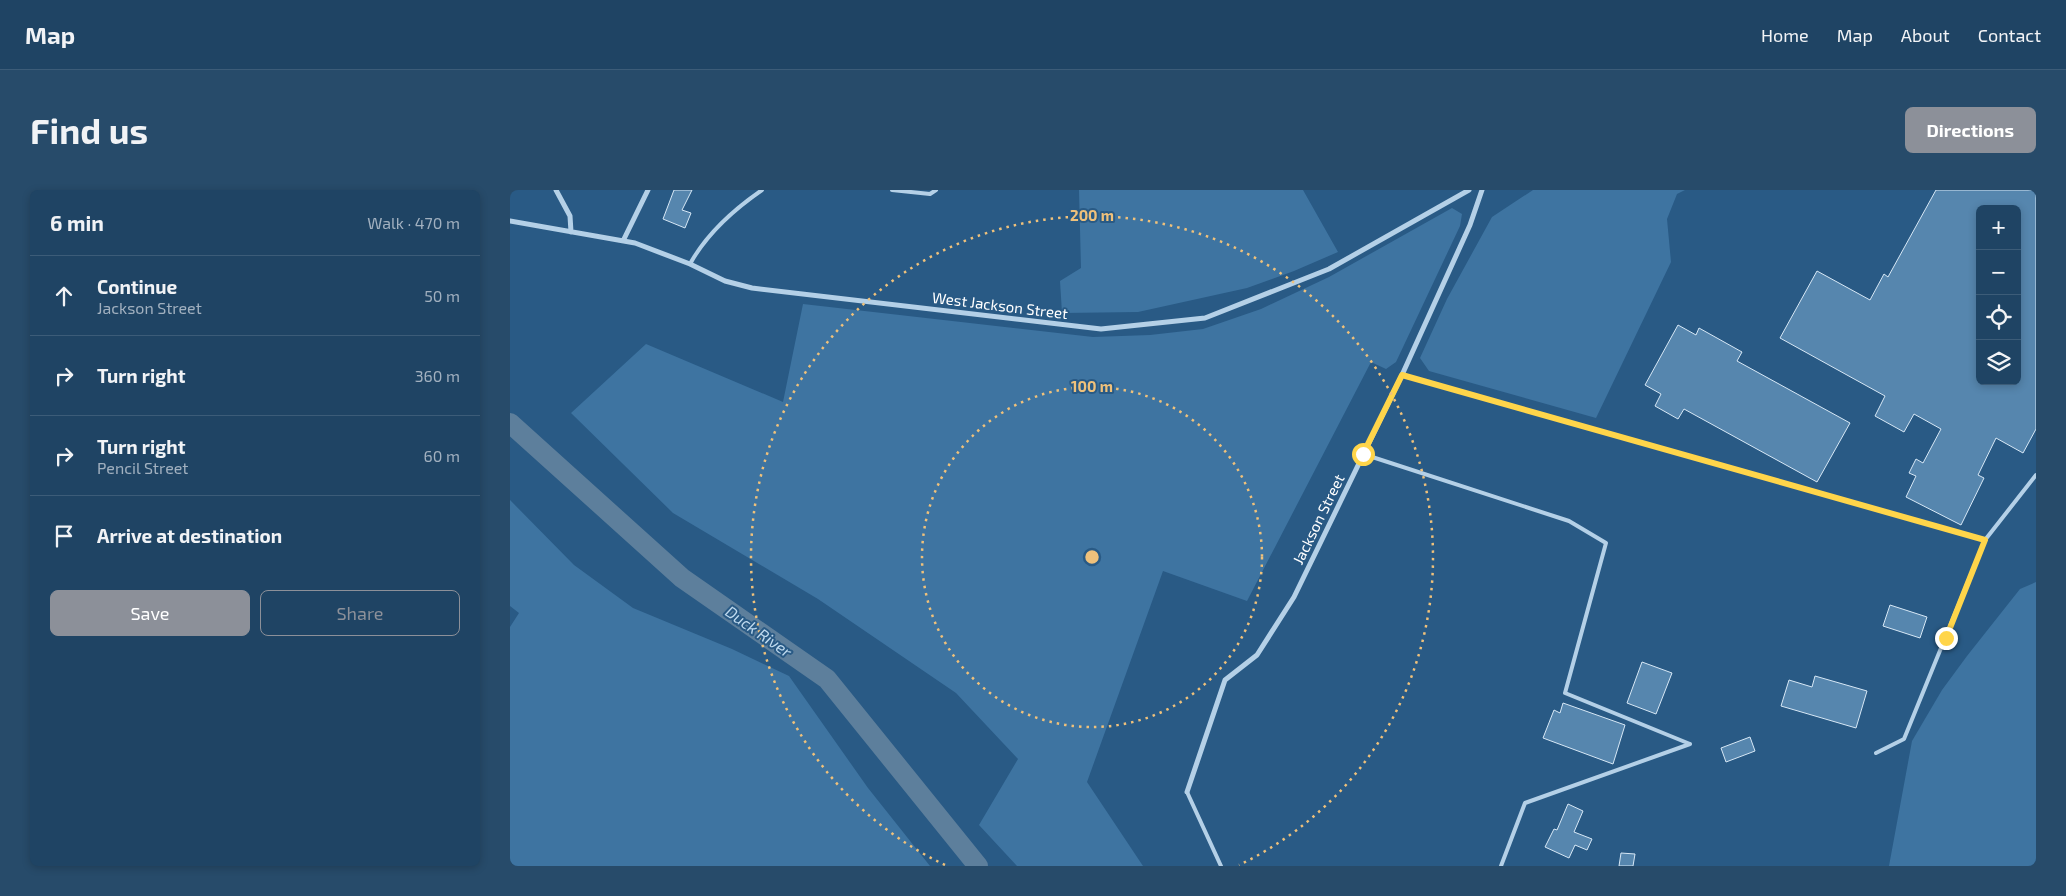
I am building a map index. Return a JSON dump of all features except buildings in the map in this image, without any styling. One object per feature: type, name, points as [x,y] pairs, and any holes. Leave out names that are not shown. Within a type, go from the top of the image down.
[{"type":"street","points":[[556,190],[570,216],[571,232]]},
{"type":"street","points":[[623,241],[648,190]]},
{"type":"street","name":"West Jackson Street","points":[[510,221],[636,243],[690,264],[725,281],[752,288],[1101,329],[1205,318],[1329,269],[1469,190]]},
{"type":"street","name":"Jackson Street","points":[[1187,792],[1225,680],[1258,655],[1294,597],[1402,375],[1470,225],[1482,190]]},
{"type":"lane","points":[[690,264],[700,246],[711,233],[742,204],[762,190]]},
{"type":"lane","points":[[892,190],[930,194],[936,190]]},
{"type":"lane","points":[[1402,375],[1985,540]]},
{"type":"lane","points":[[1363,454],[1569,521],[1606,543],[1565,693],[1690,744],[1525,803],[1501,866]]},
{"type":"lane","points":[[1876,753],[1904,739],[1985,540],[2036,475]]},
{"type":"lane","points":[[1187,792],[1221,866]]},
{"type":"shaded area","points":[[1079,190],[1303,190],[1338,252],[1247,288],[1138,312],[1062,313],[1060,281],[1081,268]]},
{"type":"shaded area","points":[[1533,190],[1685,190],[1677,194],[1667,219],[1671,262],[1596,418],[1429,371],[1420,358],[1447,299],[1492,217]]},
{"type":"shaded area","points":[[1452,208],[1462,214],[1460,226],[1396,362],[1386,369],[1371,362],[1247,601],[1163,571],[1087,782],[1143,866],[1017,866],[979,825],[1018,759],[956,693],[818,599],[673,513],[571,413],[646,344],[783,402],[803,304],[1093,337],[1150,335],[1203,329],[1261,309],[1329,277]]},
{"type":"shaded area","points":[[510,500],[574,565],[633,608],[732,649],[789,676],[868,788],[930,866],[510,866],[510,627],[519,613],[510,606]]},
{"type":"shaded area","points":[[2036,582],[2036,866],[1889,866],[1912,741],[1942,690],[1967,656],[2020,589]]},
{"type":"waterway","name":"Duck River","points":[[510,423],[682,578],[827,679],[978,866]]},
{"type":"route","points":[[1363,454],[1402,375],[1985,540],[1946,638]]}]
